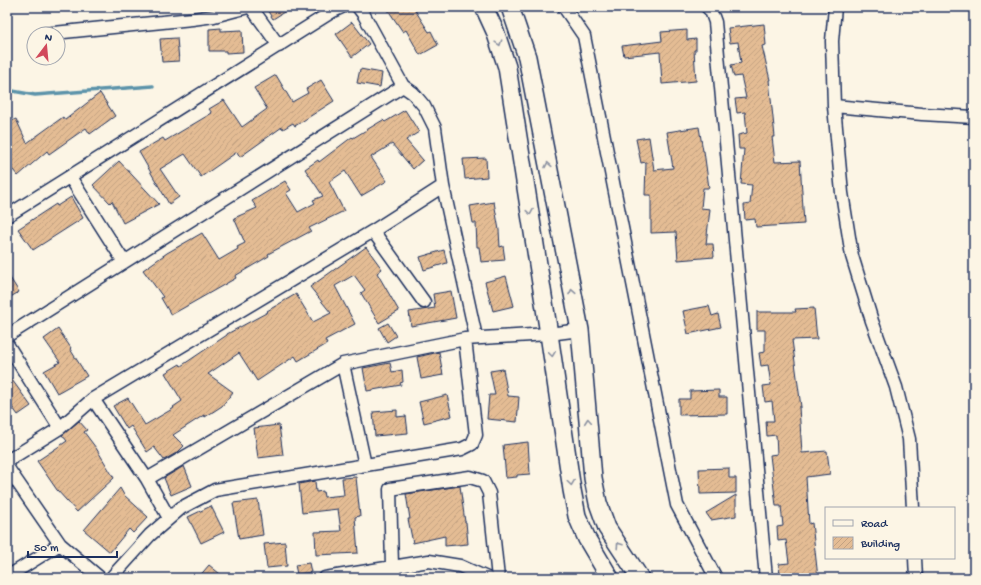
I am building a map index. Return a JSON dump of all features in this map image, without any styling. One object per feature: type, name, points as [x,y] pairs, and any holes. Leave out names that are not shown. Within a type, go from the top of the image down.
[{"type":"street","points":[[66,32],[192,19],[214,16],[249,7],[279,46]]},
{"type":"street","points":[[7,216],[333,11],[342,7]]},
{"type":"street","points":[[111,578],[150,535],[169,518],[181,508],[214,490],[462,449],[472,444],[476,436],[470,338],[443,186],[435,128],[424,106],[413,93],[403,86],[364,15],[358,7]]},
{"type":"street","points":[[484,7],[495,31],[507,67],[577,516],[587,539],[610,578]]},
{"type":"street","points":[[510,7],[527,57],[580,330],[593,478],[598,503],[607,528],[640,578]]},
{"type":"street","points":[[564,7],[584,36],[677,505],[716,578]]},
{"type":"street","points":[[707,7],[711,11],[715,22],[766,578]]},
{"type":"street","points":[[835,7],[832,41],[834,106],[842,193],[852,256],[872,321],[896,387],[909,439],[913,507]]},
{"type":"street","points":[[7,336],[403,86]]},
{"type":"street","points":[[834,106],[974,117]]},
{"type":"street","points":[[70,177],[124,262]]},
{"type":"street","points":[[7,461],[60,428],[93,398],[373,230],[443,186]]},
{"type":"street","points":[[373,230],[424,302]]},
{"type":"street","points":[[147,479],[343,364],[470,338],[549,334],[580,330]]},
{"type":"street","points":[[7,344],[60,428]]},
{"type":"street","points":[[343,364],[365,465]]},
{"type":"street","points":[[93,398],[147,479],[169,518]]},
{"type":"street","points":[[7,467],[60,544],[100,578]]},
{"type":"street","points":[[396,578],[392,566],[390,489],[470,477],[483,481],[488,493],[498,578]]},
{"type":"street","points":[[7,577],[60,544]]},
{"type":"street","points":[[915,559],[916,578]]},
{"type":"street","points":[[325,578],[429,561],[460,566],[487,578]]},
{"type":"building","points":[[265,7],[292,7],[273,19]]},
{"type":"building","points":[[386,7],[413,7],[429,32],[431,31],[438,45],[420,55],[406,30],[403,32]]},
{"type":"building","points":[[352,22],[369,44],[352,57],[336,34]]},
{"type":"building","points":[[764,24],[766,45],[762,46],[770,80],[775,137],[772,137],[775,162],[800,161],[804,224],[756,227],[755,219],[745,220],[744,205],[750,204],[752,185],[741,184],[744,149],[739,149],[738,135],[747,133],[745,112],[737,113],[735,99],[746,98],[741,76],[734,77],[731,65],[741,63],[738,42],[730,43],[728,28]]},
{"type":"building","points":[[221,28],[221,31],[242,30],[243,52],[226,53],[226,51],[209,51],[209,29]]},
{"type":"building","points":[[687,30],[687,40],[696,39],[696,50],[694,50],[696,81],[662,84],[660,52],[624,56],[622,46],[662,41],[661,32]]},
{"type":"building","points":[[177,38],[179,61],[162,62],[160,39]]},
{"type":"building","points":[[360,69],[382,73],[380,87],[357,83]]},
{"type":"building","points":[[276,75],[292,102],[308,93],[306,89],[321,80],[334,101],[295,126],[293,123],[283,129],[282,127],[240,157],[237,152],[201,177],[185,154],[160,169],[179,197],[169,204],[139,152],[163,138],[165,141],[212,113],[209,109],[224,100],[242,127],[267,109],[254,88]]},
{"type":"building","points":[[100,93],[115,116],[90,134],[86,128],[49,154],[47,151],[18,176],[7,163],[7,123],[16,119],[27,143],[63,117],[65,120]]},
{"type":"building","points":[[405,110],[419,132],[406,140],[423,160],[413,169],[392,144],[371,157],[387,181],[361,196],[345,171],[329,182],[344,211],[309,228],[311,231],[268,254],[269,256],[235,276],[236,278],[171,315],[161,298],[163,297],[143,270],[167,253],[202,233],[219,260],[238,249],[237,247],[245,243],[234,218],[257,208],[252,201],[285,181],[291,190],[286,193],[298,212],[315,203],[313,200],[323,196],[305,169],[318,160],[319,162],[352,137],[353,138],[383,120],[385,122]]},
{"type":"building","points":[[699,127],[709,188],[703,188],[701,208],[710,209],[706,244],[713,244],[714,257],[678,260],[676,232],[651,233],[651,195],[645,195],[646,162],[641,163],[636,139],[649,137],[654,170],[673,168],[667,132]]},
{"type":"building","points":[[486,158],[487,177],[465,179],[463,159]]},
{"type":"building","points":[[119,161],[159,204],[123,223],[112,201],[110,203],[93,185]]},
{"type":"building","points":[[71,197],[83,218],[33,250],[18,229],[56,204],[57,206]]},
{"type":"building","points":[[494,202],[499,230],[500,247],[503,246],[505,260],[481,262],[479,247],[477,247],[476,223],[473,223],[470,206]]},
{"type":"building","points":[[366,247],[382,269],[377,273],[399,311],[379,323],[361,293],[365,290],[354,275],[335,286],[355,324],[325,340],[327,344],[298,361],[295,356],[257,381],[239,353],[208,374],[233,392],[222,406],[205,417],[204,415],[173,435],[184,446],[178,452],[164,460],[154,447],[147,452],[131,426],[127,429],[113,406],[128,398],[145,425],[174,408],[173,407],[182,401],[165,373],[180,364],[181,366],[227,334],[268,312],[267,311],[296,294],[313,322],[331,313],[310,287]]},
{"type":"building","points":[[444,250],[447,263],[424,270],[420,257]]},
{"type":"building","points":[[7,273],[19,292],[7,299]]},
{"type":"building","points":[[506,276],[514,306],[493,311],[485,282]]},
{"type":"building","points":[[451,291],[456,318],[411,326],[409,312],[435,308],[433,294]]},
{"type":"building","points":[[709,306],[712,316],[718,314],[721,327],[688,334],[683,311]]},
{"type":"building","points":[[814,308],[817,339],[792,340],[801,407],[799,407],[802,453],[827,451],[830,474],[806,477],[809,524],[812,523],[818,578],[780,578],[779,564],[789,563],[786,540],[778,541],[777,527],[783,526],[781,506],[776,506],[770,455],[777,454],[776,435],[767,436],[766,421],[774,421],[772,401],[765,402],[763,386],[771,385],[768,365],[761,366],[759,353],[765,352],[765,330],[757,330],[757,312],[796,312],[795,309]]},
{"type":"building","points":[[388,323],[396,336],[387,342],[379,328]]},
{"type":"building","points":[[58,329],[87,376],[57,393],[44,371],[60,362],[44,339]]},
{"type":"building","points":[[439,352],[443,375],[421,379],[417,357]]},
{"type":"building","points":[[390,363],[392,372],[402,370],[403,382],[400,383],[401,385],[367,391],[363,368]]},
{"type":"building","points":[[503,369],[508,396],[519,397],[517,422],[487,419],[489,395],[495,395],[490,371]]},
{"type":"building","points":[[7,373],[31,406],[18,415],[7,400]]},
{"type":"building","points":[[719,390],[719,397],[727,397],[727,414],[679,415],[679,399],[690,399],[690,391]]},
{"type":"building","points":[[447,395],[452,416],[424,423],[419,402]]},
{"type":"building","points":[[397,410],[397,417],[406,416],[408,433],[375,436],[373,412]]},
{"type":"building","points":[[79,421],[87,430],[84,432],[96,448],[114,478],[77,512],[57,490],[37,461],[67,441],[62,435]]},
{"type":"building","points":[[279,425],[283,455],[258,458],[254,428]]},
{"type":"building","points":[[528,442],[530,474],[506,478],[503,445]]},
{"type":"building","points":[[184,466],[192,486],[171,495],[164,478]]},
{"type":"building","points":[[729,468],[729,478],[736,478],[736,493],[700,494],[699,469]]},
{"type":"building","points":[[356,477],[360,516],[355,517],[358,553],[316,555],[315,532],[341,531],[338,509],[302,513],[299,484],[315,481],[316,492],[323,491],[324,497],[344,495],[342,478]]},
{"type":"building","points":[[460,486],[468,544],[445,546],[445,536],[413,543],[408,519],[410,519],[406,494]]},
{"type":"building","points":[[120,488],[124,495],[148,517],[133,533],[129,529],[110,552],[84,530]]},
{"type":"building","points":[[736,495],[736,516],[711,520],[706,513]]},
{"type":"building","points":[[258,500],[263,535],[239,539],[233,503]]},
{"type":"building","points":[[211,506],[224,532],[201,543],[188,517]]},
{"type":"building","points":[[285,542],[287,566],[267,568],[264,544]]},
{"type":"building","points":[[309,563],[311,572],[297,574],[295,565]]},
{"type":"building","points":[[209,565],[225,578],[198,578]]},
{"type":"waterway","points":[[7,90],[35,95],[153,86]]}]
